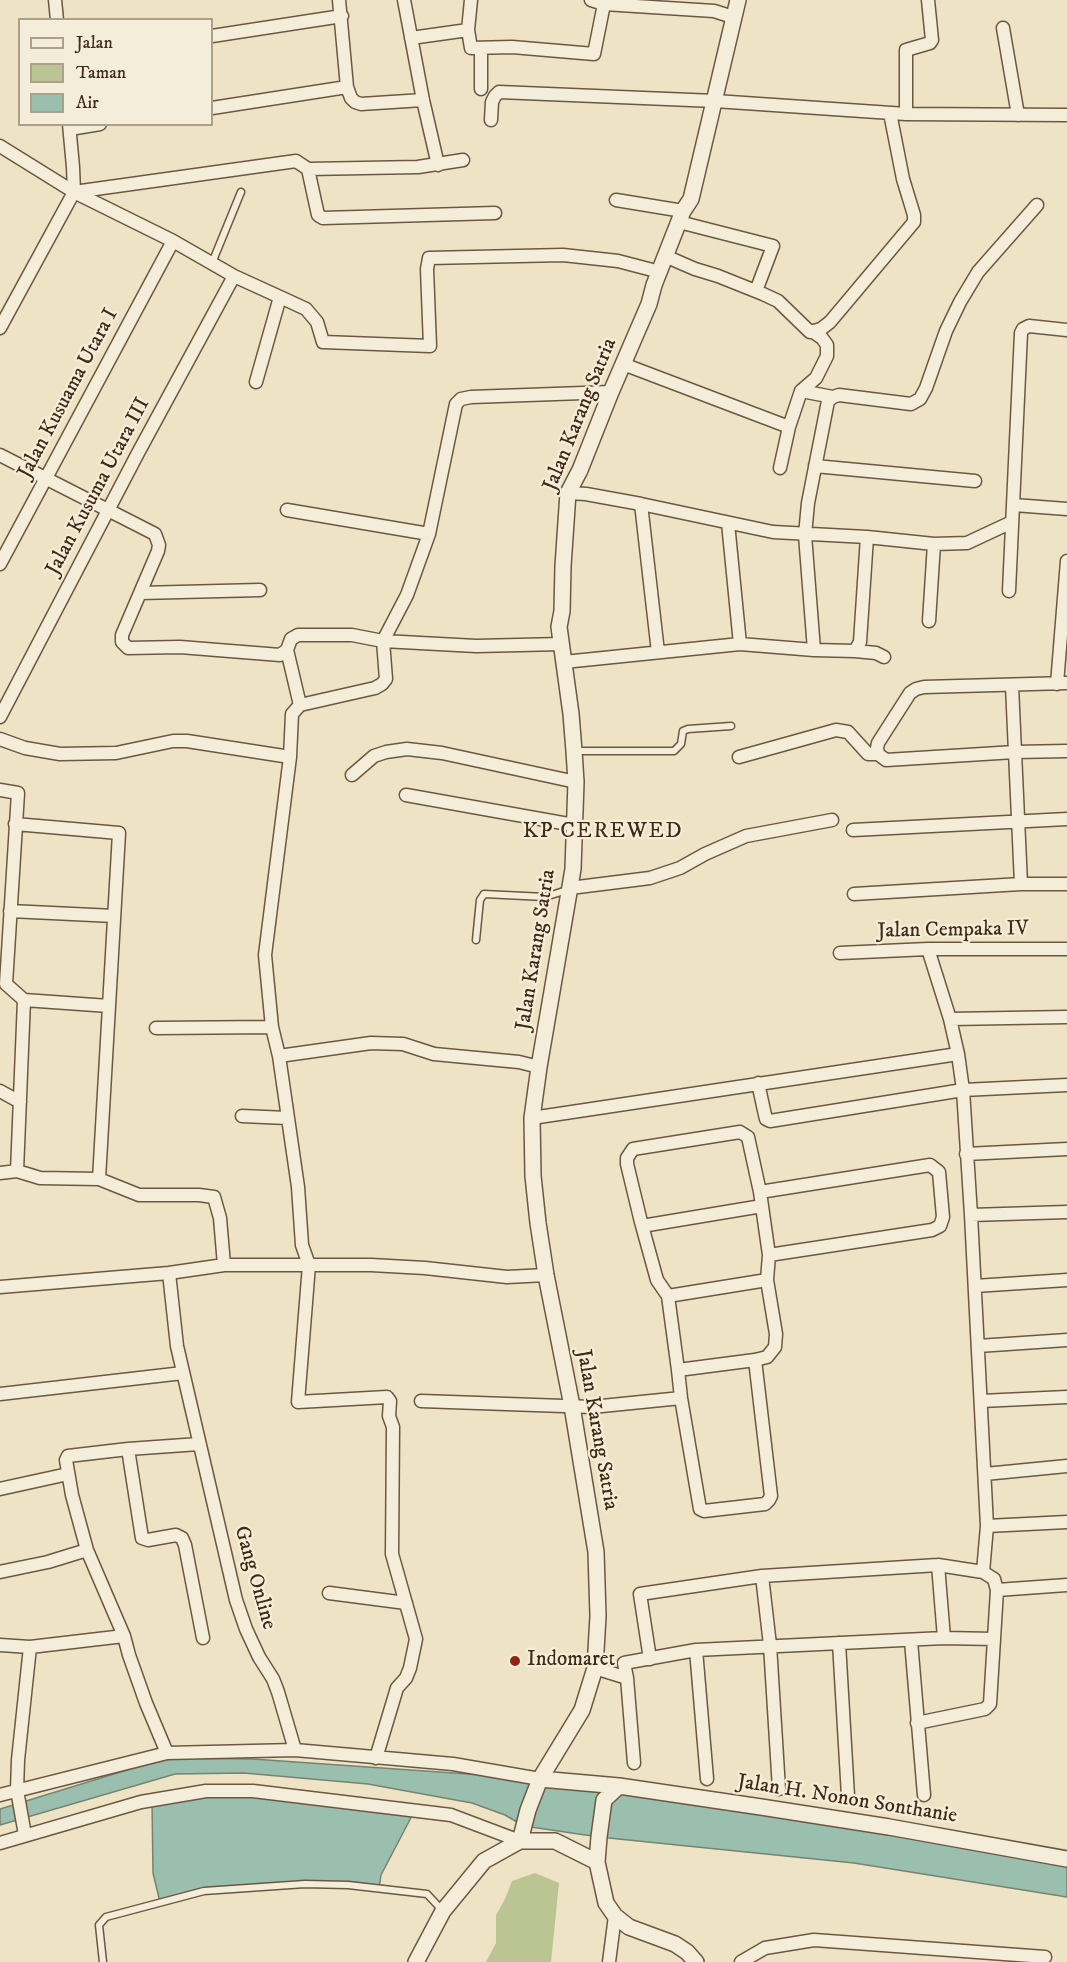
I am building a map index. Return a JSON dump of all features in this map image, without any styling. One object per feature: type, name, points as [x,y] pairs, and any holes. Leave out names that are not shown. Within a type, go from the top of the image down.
[{"type":"street","points":[[55,0],[57,18]]},
{"type":"street","points":[[339,0],[347,87],[351,98],[361,104],[423,100]]},
{"type":"street","points":[[404,0],[438,165]]},
{"type":"street","points":[[471,0],[468,30],[471,48],[512,46],[594,54],[603,4]]},
{"type":"street","points":[[591,0],[603,4],[714,11],[733,17]]},
{"type":"street","name":"Jalan Karang Satria","points":[[520,1841],[528,1810],[540,1779],[582,1710],[595,1668],[598,1616],[596,1552],[572,1406],[546,1275],[533,1176],[532,1118],[570,888],[574,825],[576,782],[574,751],[559,627],[562,611],[568,493],[580,470],[649,304],[681,216],[691,200],[738,0]]},
{"type":"street","points":[[906,114],[906,50],[930,43],[932,40],[928,0]]},
{"type":"street","points":[[213,36],[342,16]]},
{"type":"street","points":[[1003,28],[1018,115]]},
{"type":"street","points":[[411,38],[468,30]]},
{"type":"street","points":[[481,48],[481,89]]},
{"type":"street","points":[[213,108],[347,87]]},
{"type":"street","points":[[491,120],[492,102],[499,92],[715,101],[906,114],[1067,115]]},
{"type":"street","points":[[812,331],[821,329],[830,322],[914,222],[890,113]]},
{"type":"street","points":[[0,328],[74,192],[74,167],[69,127]]},
{"type":"street","points":[[0,146],[74,192],[173,241],[234,276],[306,309],[317,322],[323,342],[430,346],[427,269],[429,258],[563,255],[618,261],[660,272]]},
{"type":"street","points":[[308,169],[418,167],[463,160]]},
{"type":"street","points":[[74,192],[296,161],[308,169],[318,215],[323,218],[495,213]]},
{"type":"street","points":[[616,200],[681,216],[773,246],[756,291]]},
{"type":"street","points":[[801,391],[833,397],[848,396],[911,404],[920,399],[946,331],[960,302],[978,272],[1036,205]]},
{"type":"street","name":"Jalan Kusuama Utara I","points":[[0,564],[173,241]]},
{"type":"street","points":[[665,256],[756,291],[778,302],[822,338],[827,345],[827,356],[816,378],[801,391],[789,427],[780,468]]},
{"type":"street","name":"Jalan Kusuma Utara III","points":[[0,717],[234,276]]},
{"type":"street","points":[[256,382],[280,297]]},
{"type":"street","points":[[1009,591],[1021,333],[1023,328],[1029,326],[1067,330]]},
{"type":"street","points":[[623,364],[789,427]]},
{"type":"street","points":[[376,1758],[397,1688],[406,1678],[414,1656],[416,1639],[392,1554],[393,1427],[389,1416],[390,1401],[387,1397],[298,1402],[309,1265],[302,1245],[298,1187],[279,1056],[272,1027],[265,956],[290,757],[292,714],[300,705],[375,688],[386,679],[383,641],[407,595],[429,534],[456,404],[461,399],[471,397],[611,392]]},
{"type":"street","points":[[814,650],[805,535],[814,466],[826,406],[833,397]]},
{"type":"street","points":[[0,455],[155,534],[158,539],[158,551],[122,635],[122,642],[128,648],[180,647],[280,655],[287,650]]},
{"type":"street","points":[[814,466],[975,480]]},
{"type":"street","points":[[568,493],[641,504],[773,532],[867,537],[934,544],[966,543],[1011,522]]},
{"type":"street","points":[[641,504],[657,652]]},
{"type":"street","points":[[1014,505],[1067,509]]},
{"type":"street","points":[[287,510],[429,534]]},
{"type":"street","points":[[728,523],[740,644]]},
{"type":"street","points":[[855,651],[860,642],[867,537]]},
{"type":"street","points":[[929,621],[934,544]]},
{"type":"street","points":[[878,754],[878,743],[910,693],[916,689],[1062,684],[1067,561]]},
{"type":"street","points":[[140,593],[260,590]]},
{"type":"street","points":[[300,705],[287,650],[291,639],[298,635],[352,635],[383,641],[476,646],[562,644]]},
{"type":"street","points":[[564,662],[740,644],[855,651],[876,653],[884,657]]},
{"type":"street","points":[[1012,686],[1021,884]]},
{"type":"street","points":[[739,757],[836,730],[848,732],[868,754],[878,754],[886,760],[1067,751]]},
{"type":"street","points":[[0,739],[25,748],[60,754],[117,753],[173,741],[187,741],[290,757]]},
{"type":"street","points":[[352,775],[374,756],[407,749],[442,753],[576,782]]},
{"type":"street","points":[[0,790],[18,793],[6,984],[24,1000],[110,1006]]},
{"type":"street","points":[[406,795],[574,825]]},
{"type":"street","points":[[853,830],[1067,819]]},
{"type":"street","points":[[570,888],[650,878],[680,868],[746,836],[832,820]]},
{"type":"street","points":[[15,824],[120,833],[99,1179]]},
{"type":"street","points":[[854,894],[1021,884],[1067,884]]},
{"type":"street","points":[[10,911],[114,916]]},
{"type":"street","points":[[928,949],[950,1019],[963,1090],[985,1474],[987,1526],[983,1572]]},
{"type":"street","name":"Jalan Cempaka IV","points":[[840,953],[928,949],[1067,949]]},
{"type":"street","points":[[17,1171],[24,1000]]},
{"type":"street","points":[[950,1019],[1067,1017]]},
{"type":"street","points":[[156,1028],[272,1027]]},
{"type":"street","points":[[279,1056],[371,1043],[403,1044],[434,1054],[539,1066]]},
{"type":"street","points":[[532,1118],[957,1054]]},
{"type":"street","points":[[758,1083],[766,1119],[770,1121],[963,1090],[1067,1085]]},
{"type":"street","points":[[0,1091],[20,1102]]},
{"type":"street","points":[[242,1116],[287,1118]]},
{"type":"street","points":[[678,1370],[768,1357],[775,1347],[776,1334],[767,1280],[769,1255],[760,1192],[748,1137],[740,1132],[633,1149],[627,1158],[657,1280],[668,1296],[681,1398],[700,1509],[709,1512],[765,1504],[771,1496],[755,1360]]},
{"type":"street","points":[[966,1154],[1067,1149]]},
{"type":"street","points":[[760,1192],[930,1165],[939,1172],[943,1217],[940,1226],[933,1230],[769,1255]]},
{"type":"street","points":[[0,1173],[17,1171],[40,1178],[99,1179],[140,1194],[214,1197],[220,1218],[224,1265]]},
{"type":"street","points":[[642,1226],[762,1206]]},
{"type":"street","points":[[971,1215],[1067,1212]]},
{"type":"street","points":[[0,1287],[170,1273],[224,1265],[425,1268],[507,1278],[546,1275]]},
{"type":"street","name":"Gang Online","points":[[170,1273],[174,1325],[183,1373],[236,1600],[246,1629],[278,1692],[295,1750]]},
{"type":"street","points":[[668,1296],[767,1280]]},
{"type":"street","points":[[975,1286],[1067,1280]]},
{"type":"street","points":[[978,1346],[1067,1340]]},
{"type":"street","points":[[0,1394],[183,1373]]},
{"type":"street","points":[[981,1401],[1067,1397]]},
{"type":"street","points":[[421,1401],[592,1407],[681,1398]]},
{"type":"street","points":[[167,1753],[146,1702],[124,1636],[87,1550],[66,1460],[68,1456],[199,1444]]},
{"type":"street","points":[[128,1449],[142,1538],[148,1540],[176,1535],[182,1538],[203,1638]]},
{"type":"street","points":[[985,1474],[1067,1466]]},
{"type":"street","points":[[0,1489],[68,1474]]},
{"type":"street","points":[[987,1526],[1067,1522]]},
{"type":"street","points":[[0,1572],[48,1562],[87,1550]]},
{"type":"street","points":[[938,1564],[944,1638]]},
{"type":"street","points":[[650,1659],[640,1594],[762,1576],[938,1564],[983,1572],[994,1579],[997,1590],[989,1706],[979,1711],[917,1723]]},
{"type":"street","points":[[762,1576],[770,1645],[779,1789]]},
{"type":"street","points":[[997,1590],[1067,1585]]},
{"type":"street","points":[[329,1593],[406,1603]]},
{"type":"street","points":[[0,1645],[30,1647],[124,1636]]},
{"type":"street","points":[[634,1762],[624,1663],[696,1650],[770,1645],[944,1638],[994,1639]]},
{"type":"street","points":[[912,1641],[924,1795]]},
{"type":"street","points":[[839,1643],[848,1796]]},
{"type":"street","points":[[25,1835],[17,1790],[30,1647]]},
{"type":"street","points":[[696,1650],[707,1779]]},
{"type":"street","points":[[595,1668],[627,1678]]},
{"type":"street","points":[[0,1795],[167,1753],[295,1750],[453,1764],[540,1779]]},
{"type":"street","name":"Jalan H. Nonon Sonthanie","points":[[540,1779],[619,1786],[889,1827],[1067,1859]]},
{"type":"street","points":[[619,1786],[604,1800],[599,1837],[597,1862],[606,1903],[615,1916],[629,1927],[675,1944],[696,1962]]},
{"type":"street","points":[[0,1843],[141,1802],[206,1791],[253,1791],[451,1815],[520,1841],[555,1841],[597,1862]]},
{"type":"street","points":[[416,1962],[442,1911],[484,1861],[520,1841]]},
{"type":"street","points":[[609,1962],[615,1916]]},
{"type":"street","points":[[741,1962],[765,1948],[814,1940],[1045,1957]]},
{"type":"lane","points":[[212,263],[241,192]]},
{"type":"lane","points":[[574,751],[674,751],[681,744],[683,731],[731,726]]},
{"type":"lane","points":[[476,940],[480,900],[484,894],[545,897],[570,888]]},
{"type":"lane","points":[[103,1962],[99,1925],[106,1917],[204,1891],[305,1884],[348,1885],[427,1894],[442,1911]]},
{"type":"green space","points":[[535,1873],[559,1883],[551,1962],[486,1962],[496,1943],[496,1915],[512,1881]]},
{"type":"water","points":[[173,1758],[253,1759],[540,1779],[1067,1859],[1067,1897],[854,1863],[599,1837],[524,1826],[505,1815],[472,1803],[368,1784],[244,1773],[175,1774],[0,1825],[0,1809]]},
{"type":"water","points":[[206,1791],[415,1810],[381,1875],[379,1889],[348,1885],[204,1891],[160,1902],[153,1873],[152,1802]]},
{"type":"place","name":"Indomaret","points":[[515,1661]]},
{"type":"district","name":"KP CEREWED","points":[[603,832]]}]
